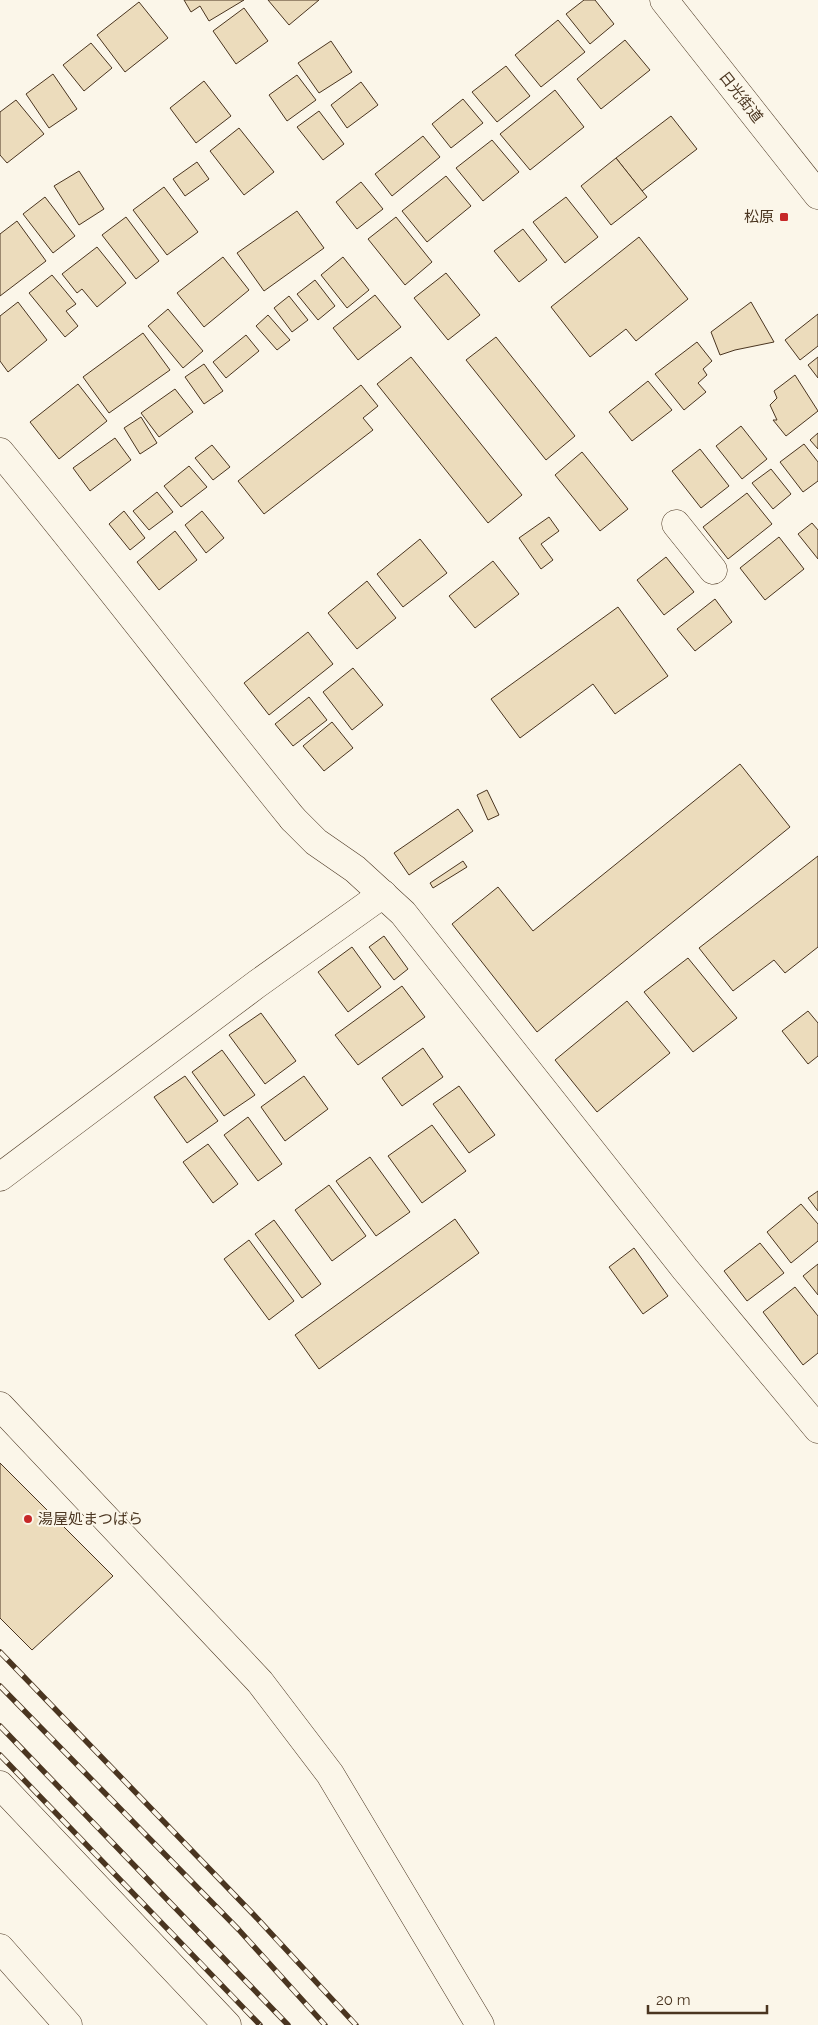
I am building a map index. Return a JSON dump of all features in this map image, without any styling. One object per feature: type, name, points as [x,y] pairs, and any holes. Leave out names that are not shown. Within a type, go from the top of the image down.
[{"type":"street","name":"日光街道","points":[[664,0],[818,195]]},
{"type":"street","points":[[0,452],[67,534],[195,699],[293,819],[316,842],[355,869],[403,913],[685,1269],[818,1429]]},
{"type":"street","points":[[676,524],[713,570]]},
{"type":"street","points":[[0,1177],[257,984],[383,894]]},
{"type":"street","points":[[0,1406],[260,1682],[330,1774],[480,2025]]},
{"type":"street","points":[[0,1785],[227,2025]]},
{"type":"street","points":[[0,1948],[68,2025]]},
{"type":"building","points":[[184,0],[244,0],[209,21],[200,6],[191,12]]},
{"type":"building","points":[[268,0],[319,0],[289,25]]},
{"type":"building","points":[[584,0],[595,0],[614,24],[590,44],[566,14]]},
{"type":"building","points":[[139,2],[168,38],[125,72],[97,35]]},
{"type":"building","points":[[244,8],[268,41],[236,64],[213,31]]},
{"type":"building","points":[[558,20],[585,52],[541,87],[515,55]]},
{"type":"building","points":[[625,40],[650,70],[601,109],[577,79]]},
{"type":"building","points":[[331,41],[352,72],[319,93],[298,63]]},
{"type":"building","points":[[91,43],[112,68],[84,91],[63,65]]},
{"type":"building","points":[[506,66],[530,96],[497,122],[472,92]]},
{"type":"building","points":[[53,74],[77,109],[49,128],[26,94]]},
{"type":"building","points":[[297,75],[316,100],[287,121],[269,95]]},
{"type":"building","points":[[204,81],[231,116],[196,143],[170,108]]},
{"type":"building","points":[[361,82],[378,105],[347,128],[331,105]]},
{"type":"building","points":[[555,90],[584,127],[530,170],[500,134]]},
{"type":"building","points":[[463,99],[483,123],[451,148],[432,124]]},
{"type":"building","points":[[16,100],[44,134],[7,163],[0,155],[0,112]]},
{"type":"building","points":[[319,111],[344,144],[323,160],[297,127]]},
{"type":"building","points":[[671,116],[697,149],[642,191],[616,158]]},
{"type":"building","points":[[239,128],[274,172],[244,195],[210,151]]},
{"type":"building","points":[[423,136],[440,157],[392,196],[375,174]]},
{"type":"building","points":[[492,140],[519,172],[483,201],[456,168]]},
{"type":"building","points":[[616,158],[647,197],[611,225],[581,186]]},
{"type":"building","points":[[197,162],[209,179],[185,196],[173,179]]},
{"type":"building","points":[[79,171],[104,209],[79,225],[54,186]]},
{"type":"building","points":[[446,176],[471,206],[427,242],[402,211]]},
{"type":"building","points":[[361,182],[383,209],[357,229],[336,202]]},
{"type":"building","points":[[164,187],[198,232],[167,255],[133,210]]},
{"type":"building","points":[[45,197],[75,236],[53,253],[23,214]]},
{"type":"building","points":[[566,197],[598,237],[565,263],[533,222]]},
{"type":"building","points":[[297,211],[324,248],[264,291],[237,253]]},
{"type":"building","points":[[126,217],[159,261],[136,279],[102,235]]},
{"type":"building","points":[[396,217],[432,262],[405,285],[368,239]]},
{"type":"building","points":[[17,221],[46,261],[0,296],[0,234]]},
{"type":"building","points":[[523,229],[547,260],[519,282],[494,251]]},
{"type":"building","points":[[639,237],[688,299],[636,341],[626,329],[590,357],[551,307]]},
{"type":"building","points":[[97,247],[126,283],[97,307],[82,289],[77,293],[62,274]]},
{"type":"building","points":[[223,257],[249,290],[204,327],[177,293]]},
{"type":"building","points":[[343,257],[369,290],[347,308],[321,275]]},
{"type":"building","points":[[446,273],[480,315],[448,340],[414,298]]},
{"type":"building","points":[[52,275],[76,304],[66,311],[78,326],[65,337],[29,293]]},
{"type":"building","points":[[315,280],[335,306],[318,320],[297,294]]},
{"type":"building","points":[[375,295],[401,327],[358,360],[333,328]]},
{"type":"building","points":[[289,296],[308,320],[292,332],[274,308]]},
{"type":"building","points":[[18,302],[47,340],[8,372],[0,361],[0,316]]},
{"type":"building","points":[[751,302],[774,342],[720,355],[711,332]]},
{"type":"building","points":[[168,309],[203,351],[183,368],[148,326]]},
{"type":"building","points":[[818,314],[818,346],[800,360],[785,340]]},
{"type":"building","points":[[268,315],[290,340],[277,350],[256,326]]},
{"type":"building","points":[[143,333],[170,370],[109,413],[83,377]]},
{"type":"building","points":[[246,335],[259,351],[226,378],[213,362]]},
{"type":"building","points":[[496,337],[575,436],[546,460],[466,360]]},
{"type":"building","points":[[697,342],[712,361],[703,369],[707,375],[698,383],[706,392],[684,410],[655,374]]},
{"type":"building","points":[[411,357],[522,495],[488,523],[377,384]]},
{"type":"building","points":[[818,357],[818,378],[808,365]]},
{"type":"building","points":[[204,364],[223,391],[204,404],[185,377]]},
{"type":"building","points":[[795,375],[818,411],[786,436],[773,420],[777,420],[770,405],[777,398],[774,391]]},
{"type":"building","points":[[648,381],[672,410],[632,441],[609,412]]},
{"type":"building","points":[[78,384],[107,421],[59,459],[30,422]]},
{"type":"building","points":[[361,385],[378,406],[363,418],[373,430],[264,514],[238,481]]},
{"type":"building","points":[[175,389],[193,412],[159,437],[141,413]]},
{"type":"building","points":[[141,417],[157,443],[140,454],[124,428]]},
{"type":"building","points":[[741,426],[767,459],[742,479],[716,446]]},
{"type":"building","points":[[818,433],[818,449],[810,440]]},
{"type":"building","points":[[115,438],[131,460],[90,491],[73,468]]},
{"type":"building","points":[[804,444],[818,462],[818,481],[803,492],[780,462]]},
{"type":"building","points":[[212,445],[230,467],[213,480],[195,458]]},
{"type":"building","points":[[700,449],[729,486],[701,508],[672,471]]},
{"type":"building","points":[[582,452],[628,509],[600,531],[555,475]]},
{"type":"building","points":[[189,466],[207,487],[181,507],[164,486]]},
{"type":"building","points":[[771,469],[791,494],[773,509],[752,483]]},
{"type":"building","points":[[157,492],[173,512],[149,530],[133,511]]},
{"type":"building","points":[[747,493],[772,524],[728,559],[703,527]]},
{"type":"building","points":[[124,511],[145,538],[130,550],[109,524]]},
{"type":"building","points":[[202,511],[224,538],[206,553],[185,525]]},
{"type":"building","points":[[549,517],[559,531],[541,544],[553,560],[541,569],[519,538]]},
{"type":"building","points":[[812,523],[818,530],[818,559],[798,534]]},
{"type":"building","points":[[175,531],[197,560],[159,590],[137,562]]},
{"type":"building","points":[[779,537],[804,569],[765,600],[740,568]]},
{"type":"building","points":[[420,539],[447,573],[403,607],[377,574]]},
{"type":"building","points":[[666,557],[694,592],[664,615],[637,580]]},
{"type":"building","points":[[493,561],[519,594],[475,628],[449,596]]},
{"type":"building","points":[[367,581],[396,618],[357,649],[328,613]]},
{"type":"building","points":[[715,599],[732,622],[695,651],[677,629]]},
{"type":"building","points":[[618,607],[668,676],[615,714],[593,684],[520,738],[491,699]]},
{"type":"building","points":[[308,632],[333,664],[269,715],[244,683]]},
{"type":"building","points":[[353,668],[383,705],[352,730],[323,692]]},
{"type":"building","points":[[309,697],[327,720],[293,746],[275,724]]},
{"type":"building","points":[[332,722],[353,748],[324,771],[303,746]]},
{"type":"building","points":[[740,764],[790,827],[537,1032],[452,924],[498,887],[533,931]]},
{"type":"building","points":[[487,790],[499,815],[488,820],[477,795]]},
{"type":"building","points":[[458,809],[473,831],[409,875],[394,853]]},
{"type":"building","points":[[818,856],[818,947],[785,973],[774,960],[733,991],[699,948]]},
{"type":"building","points":[[463,861],[467,867],[433,888],[430,883]]},
{"type":"building","points":[[384,936],[408,969],[394,980],[369,947]]},
{"type":"building","points":[[352,947],[381,987],[348,1012],[318,972]]},
{"type":"building","points":[[688,958],[737,1018],[693,1052],[644,992]]},
{"type":"building","points":[[402,986],[425,1017],[358,1065],[335,1035]]},
{"type":"building","points":[[627,1001],[670,1053],[597,1112],[555,1060]]},
{"type":"building","points":[[808,1011],[818,1023],[818,1056],[808,1064],[782,1031]]},
{"type":"building","points":[[261,1013],[296,1061],[265,1084],[229,1035]]},
{"type":"building","points":[[423,1048],[443,1077],[402,1106],[382,1078]]},
{"type":"building","points":[[222,1050],[255,1095],[224,1116],[192,1072]]},
{"type":"building","points":[[185,1076],[218,1121],[187,1143],[154,1097]]},
{"type":"building","points":[[304,1076],[328,1109],[285,1141],[261,1107]]},
{"type":"building","points":[[459,1086],[495,1135],[469,1153],[433,1104]]},
{"type":"building","points":[[248,1117],[282,1164],[258,1181],[224,1135]]},
{"type":"building","points":[[432,1125],[466,1171],[422,1203],[388,1156]]},
{"type":"building","points":[[208,1144],[238,1184],[213,1203],[183,1162]]},
{"type":"building","points":[[370,1157],[410,1212],[376,1236],[336,1181]]},
{"type":"building","points":[[329,1185],[366,1236],[332,1261],[295,1210]]},
{"type":"building","points":[[818,1191],[818,1211],[808,1198]]},
{"type":"building","points":[[801,1204],[818,1224],[818,1241],[791,1263],[767,1232]]},
{"type":"building","points":[[455,1219],[479,1253],[319,1369],[295,1335]]},
{"type":"building","points":[[274,1220],[321,1284],[302,1298],[255,1234]]},
{"type":"building","points":[[249,1240],[294,1301],[269,1320],[224,1259]]},
{"type":"building","points":[[760,1243],[784,1273],[747,1301],[724,1271]]},
{"type":"building","points":[[634,1248],[668,1296],[643,1314],[609,1267]]},
{"type":"building","points":[[818,1264],[818,1295],[803,1276]]},
{"type":"building","points":[[795,1287],[818,1316],[818,1353],[803,1365],[763,1312]]},
{"type":"building","name":"湯屋処まつばら","points":[[0,1463],[113,1576],[32,1650],[0,1618]]},
{"type":"railway","points":[[0,1652],[253,1914],[356,2025]]},
{"type":"railway","points":[[0,1686],[239,1930],[325,2025]]},
{"type":"railway","points":[[0,1726],[288,2025]]},
{"type":"railway","points":[[0,1755],[260,2025]]},
{"type":"place","name":"松原","points":[[784,217]]},
{"type":"place","name":"湯屋処まつばら","points":[[28,1519]]}]
